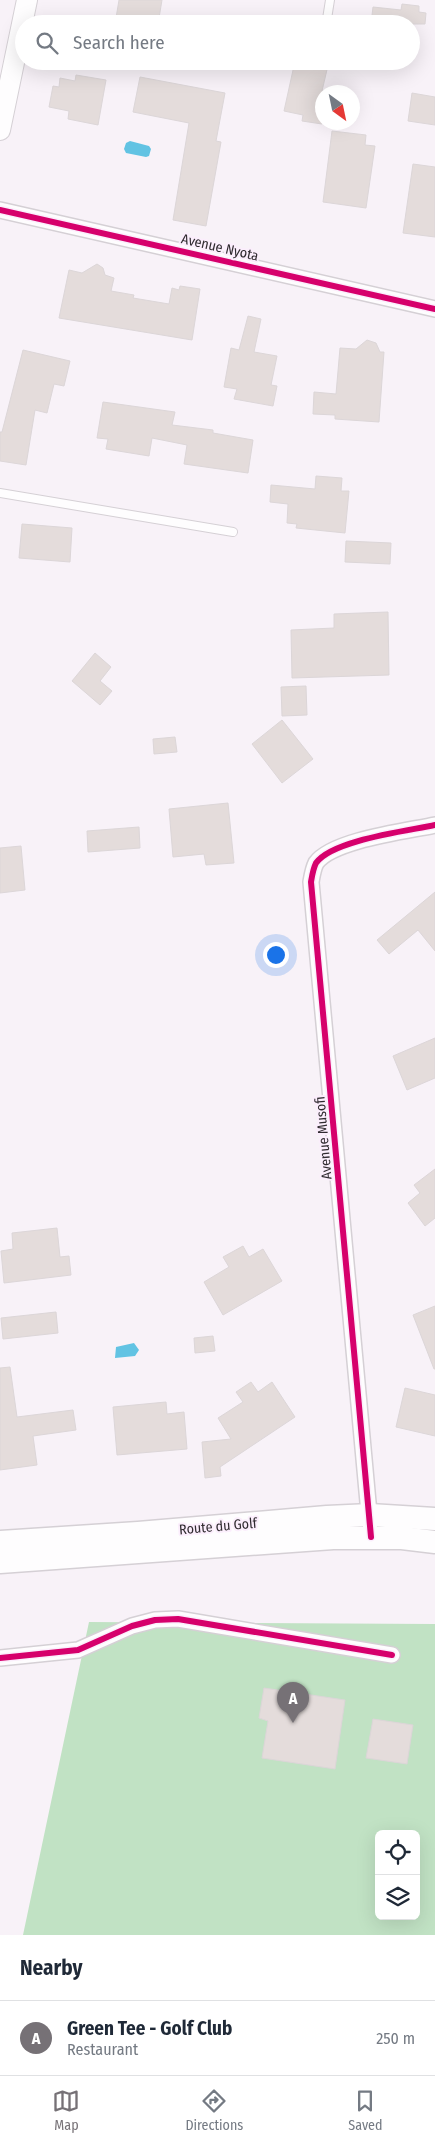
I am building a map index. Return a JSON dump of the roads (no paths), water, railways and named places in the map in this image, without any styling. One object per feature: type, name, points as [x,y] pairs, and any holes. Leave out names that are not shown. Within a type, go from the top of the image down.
[{"type":"main road","name":"Route du Golf","points":[[0,1542],[370,1526],[435,1519]]},
{"type":"main road","points":[[0,1562],[333,1538],[370,1526],[435,1542]]},
{"type":"street","points":[[24,15],[27,0]]},
{"type":"street","points":[[0,130],[15,58]]},
{"type":"street","name":"Avenue Nyota","points":[[0,210],[435,309]]},
{"type":"street","name":"Avenue Musofi","points":[[370,1526],[311,882],[316,863],[326,853],[345,844],[435,825]]},
{"type":"street","points":[[0,1658],[78,1650],[132,1626],[155,1620],[178,1619],[392,1655]]},
{"type":"lane","points":[[328,15],[330,0]]},
{"type":"lane","points":[[0,493],[233,532]]},
{"type":"water","points":[[130,141],[149,146],[151,149],[149,156],[126,153],[124,149],[126,143]]},
{"type":"water","points":[[134,1343],[139,1350],[135,1356],[115,1358],[116,1347]]},
{"type":"place","name":"Green Tee - Golf Club","points":[[293,1723]]}]
